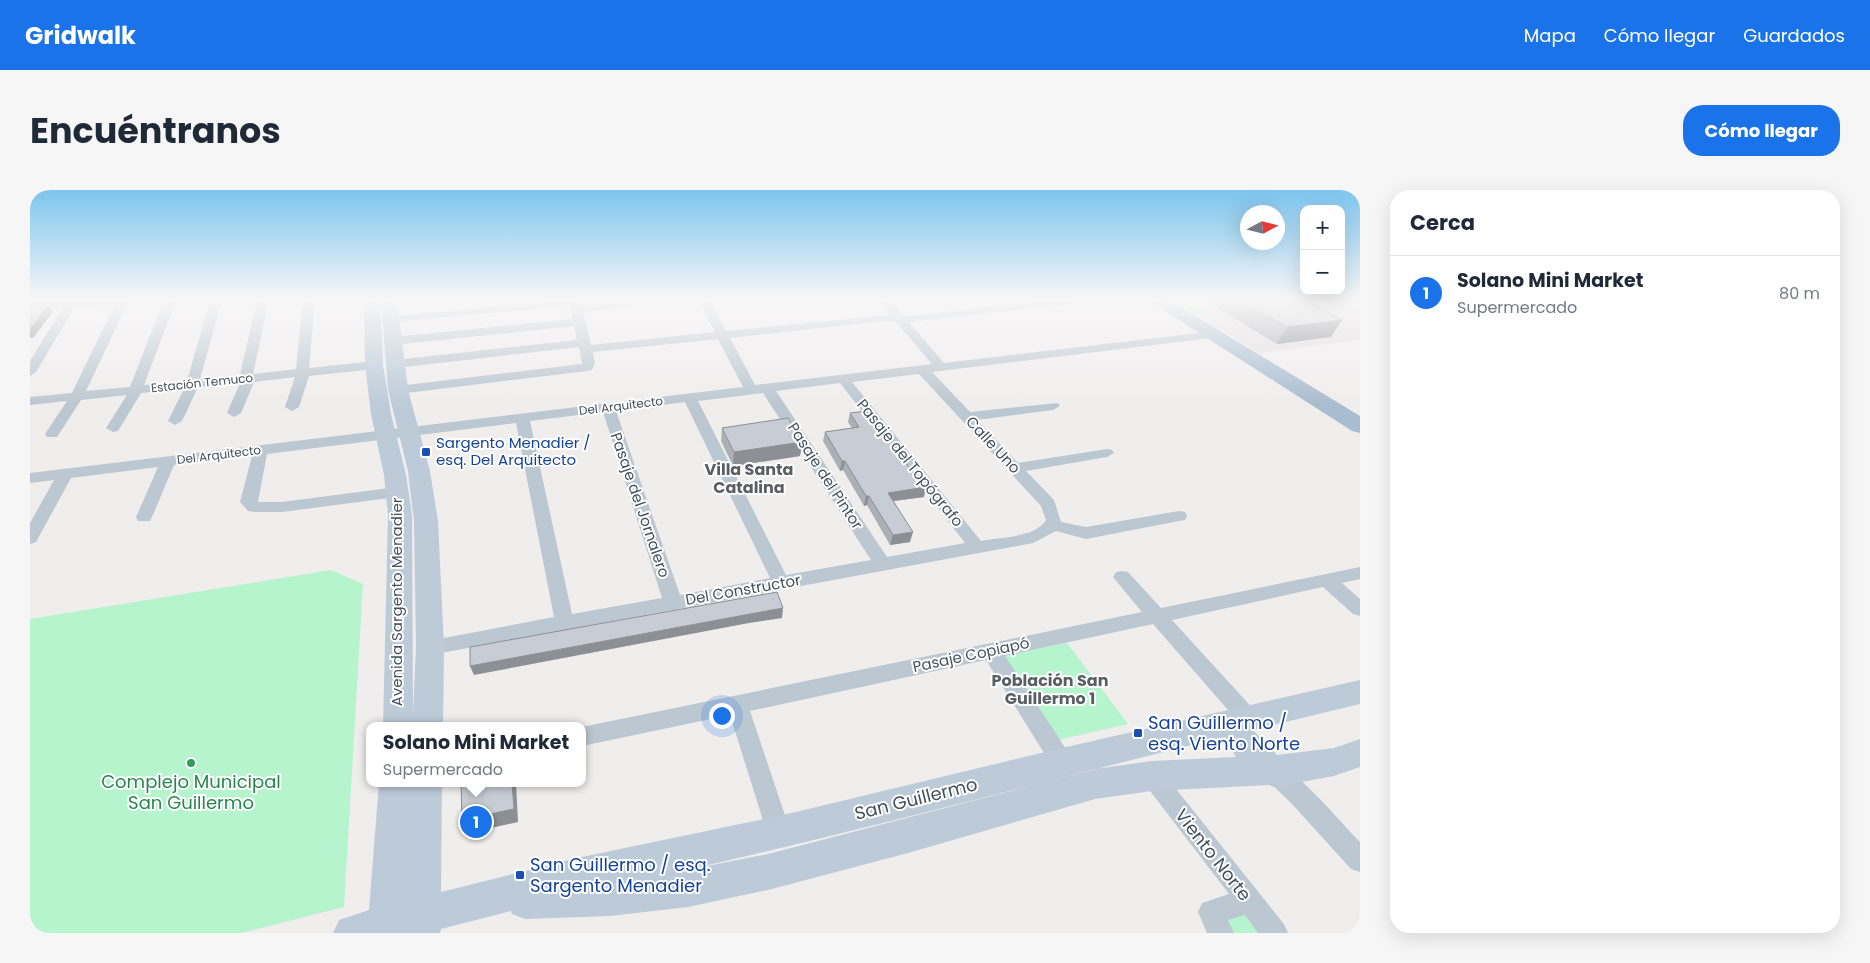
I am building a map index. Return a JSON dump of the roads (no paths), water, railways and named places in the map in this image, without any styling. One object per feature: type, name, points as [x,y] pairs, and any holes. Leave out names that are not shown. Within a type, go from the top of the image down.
[{"type":"main road","points":[[1213,335],[1360,426]]},
{"type":"street","points":[[30,372],[52,335]]},
{"type":"street","points":[[52,434],[78,396],[106,335]]},
{"type":"street","points":[[113,428],[134,390],[156,335]]},
{"type":"street","points":[[175,421],[192,384],[206,335]]},
{"type":"street","points":[[234,413],[247,378],[256,335]]},
{"type":"street","points":[[292,407],[302,373],[306,335]]},
{"type":"street","name":"Avenida Sargento Menadier","points":[[379,335],[397,433],[419,471],[426,521],[430,647],[428,722]]},
{"type":"street","name":"Avenida Sargento Menadier","points":[[392,335],[393,341],[385,365],[398,390],[397,492],[400,540],[398,722]]},
{"type":"street","points":[[393,341],[455,335]]},
{"type":"street","points":[[398,390],[587,367],[588,363],[582,335]]},
{"type":"street","points":[[722,335],[751,390]]},
{"type":"street","name":"Estación Temuco","points":[[30,401],[247,378],[725,335]]},
{"type":"street","points":[[913,335],[940,367]]},
{"type":"street","name":"Del Arquitecto","points":[[30,478],[1206,335]]},
{"type":"street","name":"Calle Uno","points":[[922,369],[1048,504],[1054,515],[1052,525]]},
{"type":"street","name":"Pasaje del Topógrafo","points":[[843,378],[977,547]]},
{"type":"street","name":"Pasaje del Pintor","points":[[767,388],[882,564]]},
{"type":"street","points":[[689,397],[781,583]]},
{"type":"street","points":[[967,417],[1053,406]]},
{"type":"street","name":"Pasaje del Jornalero","points":[[608,407],[673,602]]},
{"type":"street","points":[[522,418],[564,622]]},
{"type":"street","points":[[261,449],[248,502],[254,507],[282,507],[397,492]]},
{"type":"street","points":[[1014,468],[1107,453]]},
{"type":"street","points":[[144,517],[168,461]]},
{"type":"street","points":[[30,538],[66,473]]},
{"type":"street","points":[[1052,525],[1086,533],[1179,516]]},
{"type":"street","name":"Del Constructor","points":[[430,647],[1033,537],[1042,534],[1052,525]]},
{"type":"street","name":"Pasaje Copiapó","points":[[586,736],[1360,573]]},
{"type":"street","points":[[1122,577],[1158,616],[1243,721],[1247,748],[1300,796],[1360,860]]},
{"type":"street","points":[[1326,580],[1360,609]]},
{"type":"street","points":[[991,651],[1062,762]]},
{"type":"street","name":"San Guillermo","points":[[352,933],[422,925],[473,904],[577,876],[779,833],[1062,762],[1360,692]]},
{"type":"street","points":[[737,704],[779,833]]},
{"type":"street","name":"San Guillermo","points":[[473,904],[610,898],[654,894],[722,883],[908,836],[1095,784],[1152,776],[1274,772],[1315,766],[1360,754]]},
{"type":"street","name":"Viento Norte","points":[[1152,776],[1248,901],[1276,933]]},
{"type":"street","points":[[387,929],[395,787]]},
{"type":"street","points":[[422,925],[426,787]]},
{"type":"street","points":[[1221,933],[1211,912],[1248,901]]},
{"type":"place","name":"Sargento Menadier / esq. Del Arquitecto","points":[[426,452]]},
{"type":"place","name":"San Guillermo / esq. Viento Norte","points":[[1138,733]]},
{"type":"place","name":"Complejo Municipal San Guillermo","points":[[191,763]]},
{"type":"place","name":"Solano Mini Market","points":[[476,822]]},
{"type":"place","name":"San Guillermo / esq. Sargento Menadier","points":[[520,875]]},
{"type":"district","name":"Villa Santa Catalina","points":[[749,478]]},
{"type":"district","name":"Población San Guillermo 1","points":[[1050,689]]}]
